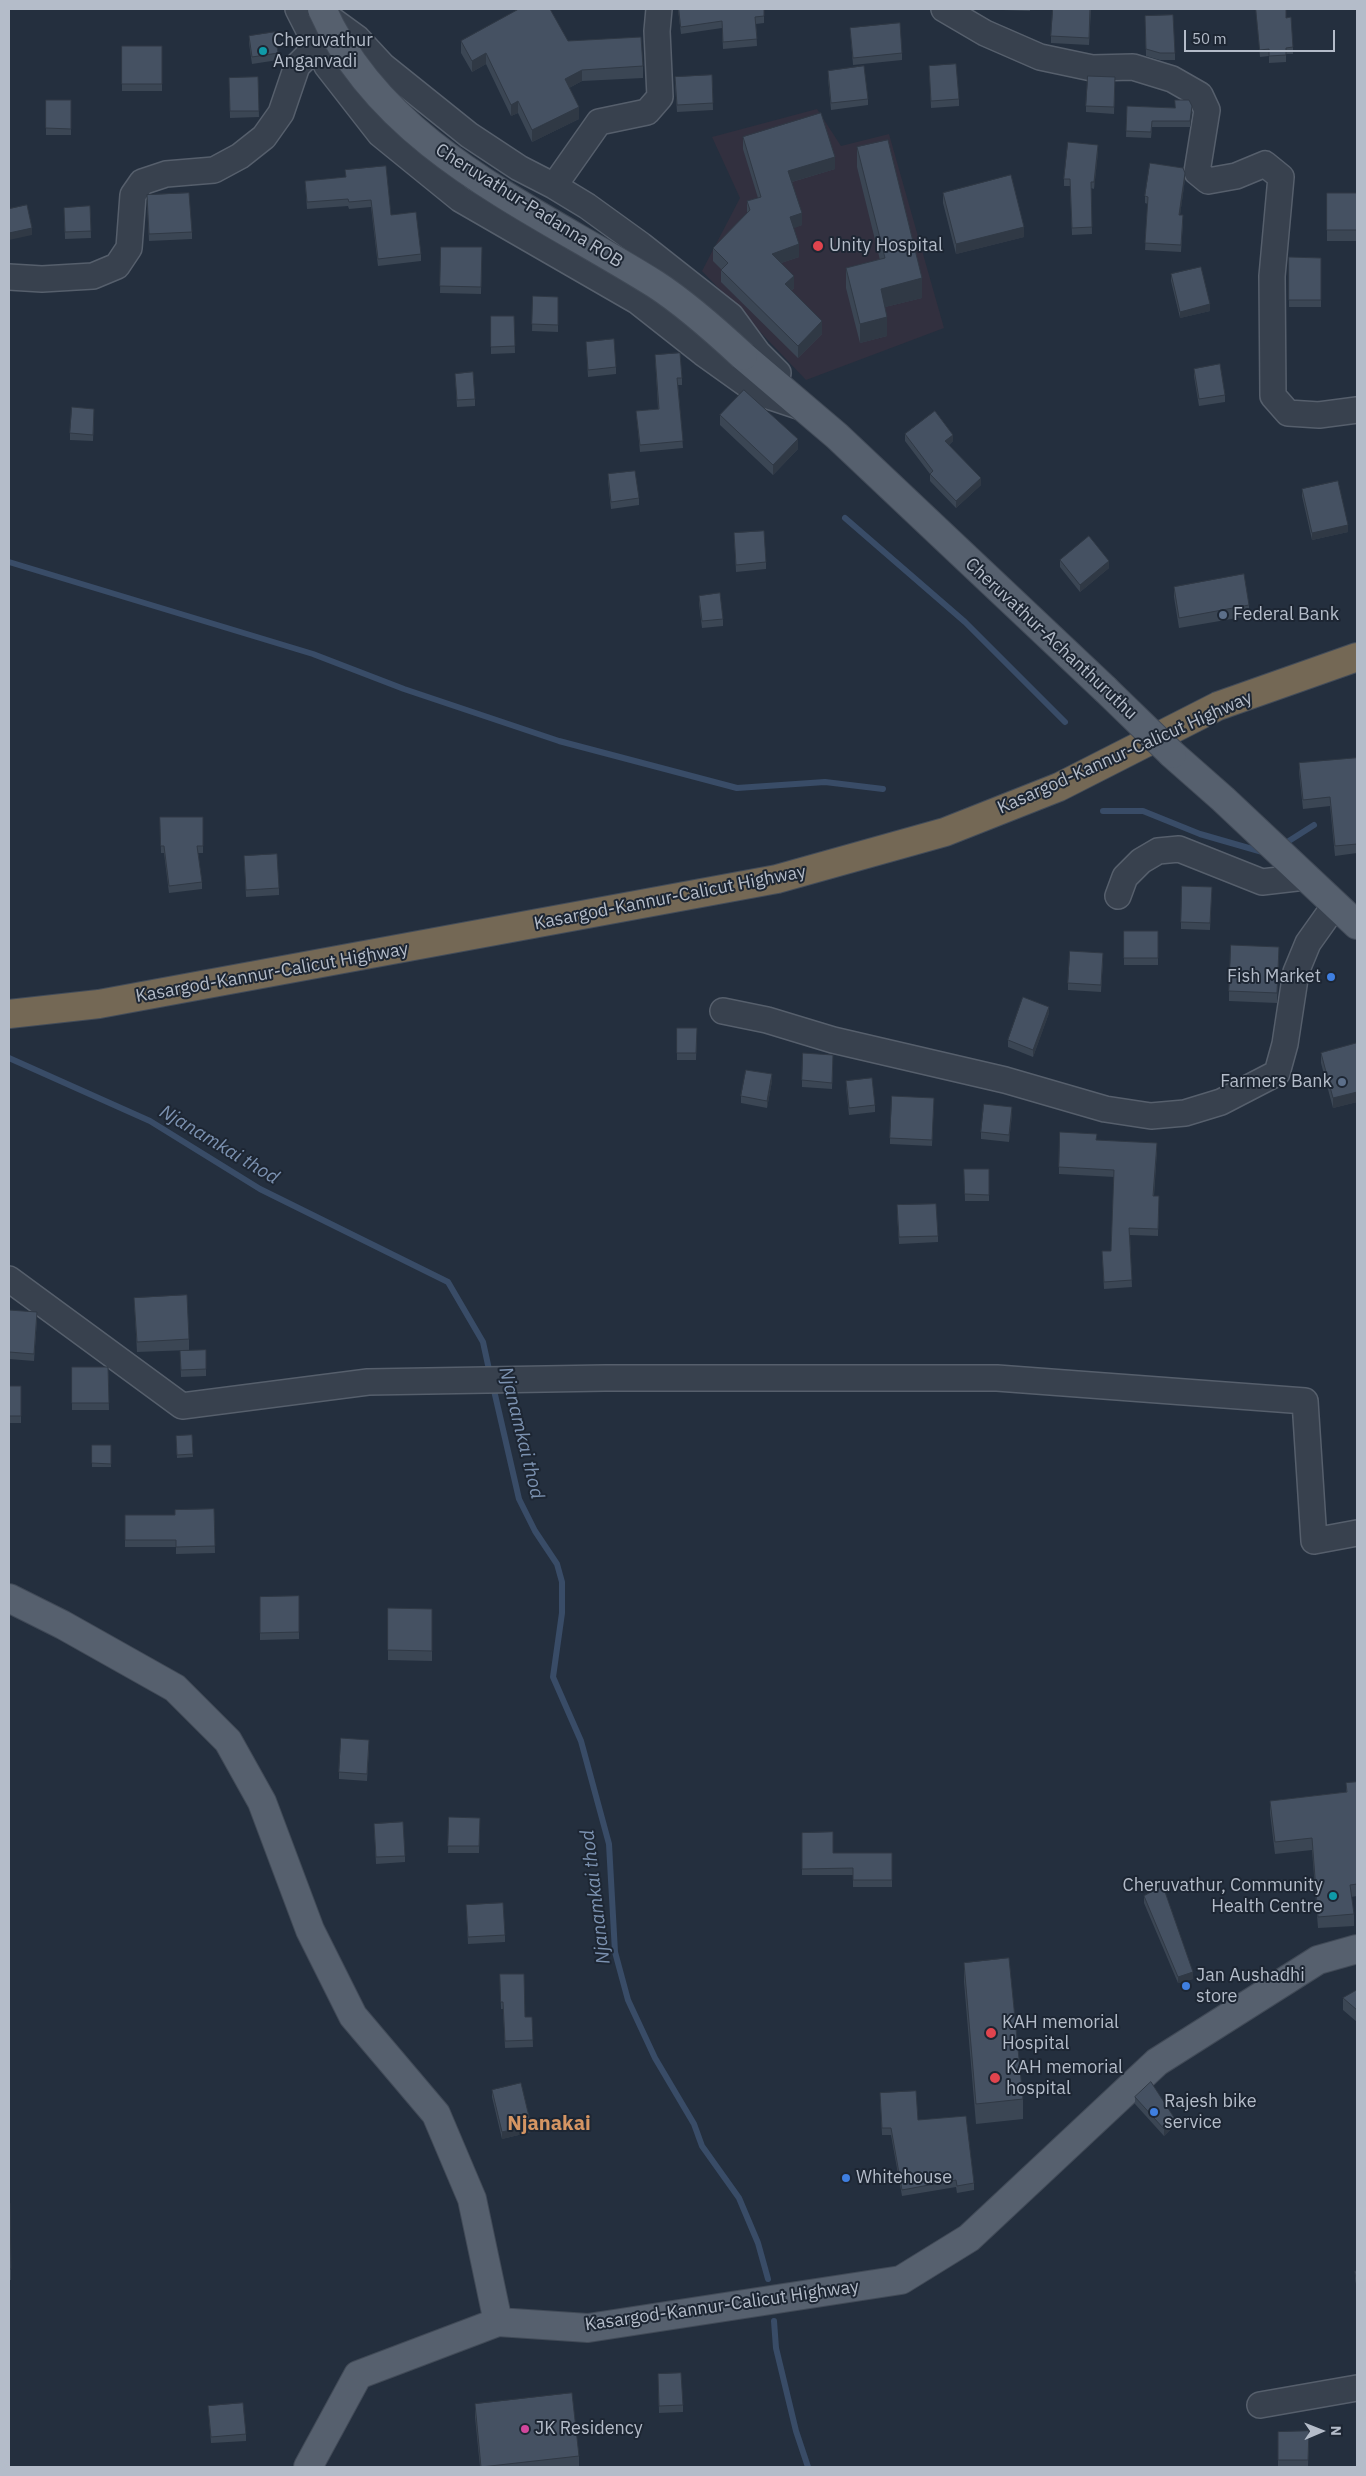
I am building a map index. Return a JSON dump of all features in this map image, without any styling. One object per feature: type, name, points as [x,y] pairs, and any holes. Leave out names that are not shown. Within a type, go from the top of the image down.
[{"type":"highway","name":"Kasargod-Kannur-Calicut Highway","points":[[9,1014],[99,1004],[777,880],[945,832],[1059,787],[1218,706],[1357,657]]},
{"type":"main road","name":"Cheruvathur-Padanna ROB","points":[[322,9],[329,25],[360,74],[381,100],[408,126],[477,176],[657,286],[717,332],[743,356]]},
{"type":"main road","name":"Cheruvathur-Achanthuruthu","points":[[743,356],[805,408],[1172,754],[1223,798],[1266,841],[1357,925]]},
{"type":"main road","points":[[9,1598],[63,1625],[176,1688],[228,1741],[262,1802],[310,1930],[353,2016],[436,2114],[472,2199],[498,2322],[358,2375],[308,2467]]},
{"type":"main road","name":"Kasargod-Kannur-Calicut Highway","points":[[498,2322],[588,2328],[901,2280],[969,2238],[1157,2062],[1318,1960],[1357,1949]]},
{"type":"street","points":[[298,9],[327,66],[380,134],[460,198],[637,301],[703,353],[759,393],[805,408]]},
{"type":"street","points":[[317,9],[357,38],[383,66],[469,135],[519,168],[554,186],[641,245],[731,316],[758,353],[790,384],[805,408]]},
{"type":"street","points":[[554,186],[599,122],[648,112],[660,97],[657,31],[659,9]]},
{"type":"street","points":[[944,9],[985,33],[1040,56],[1092,68],[1134,67],[1172,80],[1200,95],[1207,110],[1197,172],[1208,181],[1236,176],[1265,164],[1281,177],[1272,276],[1273,396],[1288,413],[1319,415],[1357,410]]},
{"type":"street","points":[[9,277],[42,279],[93,276],[117,266],[129,248],[133,195],[142,182],[166,174],[214,170],[240,156],[264,137],[276,121],[281,113],[297,66],[317,46]]},
{"type":"street","points":[[1118,896],[1125,877],[1141,861],[1158,851],[1179,849],[1262,882],[1302,875]]},
{"type":"street","points":[[724,1011],[767,1020],[833,1040],[1005,1080],[1105,1109],[1151,1116],[1185,1113],[1221,1102],[1277,1073],[1285,1044],[1296,972],[1308,943],[1335,905]]},
{"type":"street","points":[[9,1279],[182,1406],[368,1382],[605,1378],[997,1378],[1305,1401],[1314,1541],[1357,1533]]},
{"type":"street","points":[[1260,2405],[1357,2388]]},
{"type":"shaded area","name":"Unity Hospital","points":[[817,109],[841,146],[889,134],[944,328],[806,380],[702,271],[740,198],[712,137]]},
{"type":"building","points":[[519,9],[550,9],[568,41],[641,37],[643,66],[582,70],[565,79],[579,107],[532,130],[518,101],[511,105],[486,53],[472,61],[461,41]]},
{"type":"building","points":[[679,9],[764,9],[764,16],[755,17],[757,39],[723,42],[722,21],[681,27]]},
{"type":"building","points":[[1053,9],[1090,9],[1089,38],[1051,36]]},
{"type":"building","points":[[1256,9],[1286,9],[1286,18],[1291,17],[1293,47],[1286,48],[1286,55],[1269,56],[1269,49],[1260,50]]},
{"type":"building","points":[[1173,15],[1175,53],[1160,53],[1146,49],[1145,16]]},
{"type":"building","points":[[900,23],[902,53],[853,58],[850,28]]},
{"type":"building","name":"Cheruvathur Anganvadi","points":[[275,32],[278,53],[252,57],[249,36]]},
{"type":"building","points":[[122,46],[162,46],[162,84],[122,84]]},
{"type":"building","points":[[956,64],[959,99],[931,101],[929,66]]},
{"type":"building","points":[[864,66],[868,99],[831,103],[828,71]]},
{"type":"building","points":[[712,75],[713,103],[677,105],[675,77]]},
{"type":"building","points":[[1088,76],[1115,77],[1114,107],[1086,106]]},
{"type":"building","points":[[258,77],[259,111],[230,111],[229,78]]},
{"type":"building","points":[[46,100],[71,100],[71,129],[46,128]]},
{"type":"building","points":[[1175,100],[1189,100],[1192,106],[1190,121],[1152,121],[1151,132],[1126,131],[1127,106],[1175,108]]},
{"type":"building","points":[[821,113],[835,157],[788,171],[802,213],[790,217],[799,244],[772,254],[794,276],[785,284],[822,321],[798,346],[721,270],[728,263],[713,248],[750,210],[747,201],[761,197],[743,137]]},
{"type":"building","name":"Unity Hospital","points":[[888,140],[922,278],[881,289],[887,317],[860,324],[846,268],[885,258],[857,147]]},
{"type":"building","points":[[1068,142],[1098,145],[1094,182],[1091,182],[1092,227],[1072,228],[1070,179],[1064,179]]},
{"type":"building","points":[[1150,163],[1183,168],[1185,173],[1179,215],[1183,215],[1181,245],[1145,243],[1148,197],[1145,196]]},
{"type":"building","points":[[386,166],[391,215],[416,212],[421,254],[378,259],[371,200],[349,202],[348,199],[307,202],[305,181],[346,177],[345,170]]},
{"type":"building","points":[[1011,175],[1024,227],[956,244],[943,193]]},
{"type":"building","points":[[189,193],[192,232],[149,234],[147,195]]},
{"type":"building","points":[[1327,193],[1357,193],[1357,230],[1327,230]]},
{"type":"building","points":[[27,205],[32,228],[9,233],[9,209]]},
{"type":"building","points":[[90,206],[91,231],[65,232],[64,208]]},
{"type":"building","points":[[441,247],[482,247],[481,287],[440,286]]},
{"type":"building","points":[[1289,257],[1321,258],[1321,300],[1289,300]]},
{"type":"building","points":[[1201,267],[1210,304],[1180,312],[1171,274]]},
{"type":"building","points":[[533,296],[558,297],[558,325],[532,324]]},
{"type":"building","points":[[491,316],[514,316],[515,346],[491,347]]},
{"type":"building","points":[[614,339],[616,367],[588,370],[586,342]]},
{"type":"building","points":[[680,353],[682,378],[677,378],[683,441],[640,445],[636,411],[659,409],[655,355]]},
{"type":"building","points":[[1220,364],[1225,395],[1199,399],[1194,369]]},
{"type":"building","points":[[473,372],[475,399],[457,400],[455,374]]},
{"type":"building","points":[[744,390],[798,439],[773,465],[720,415]]},
{"type":"building","points":[[72,407],[94,409],[93,435],[70,433]]},
{"type":"building","points":[[935,411],[953,435],[945,441],[981,478],[956,501],[930,474],[933,471],[905,434]]},
{"type":"building","points":[[635,471],[639,498],[611,502],[608,474]]},
{"type":"building","points":[[1338,481],[1348,525],[1312,533],[1302,489]]},
{"type":"building","points":[[764,531],[766,562],[736,565],[734,533]]},
{"type":"building","points":[[1089,536],[1109,561],[1080,585],[1060,560]]},
{"type":"building","points":[[1244,574],[1249,605],[1179,618],[1174,587]]},
{"type":"building","points":[[720,593],[723,619],[702,621],[699,596]]},
{"type":"building","points":[[1357,758],[1357,844],[1335,846],[1330,797],[1303,800],[1299,763]]},
{"type":"building","points":[[160,817],[203,817],[203,846],[197,846],[202,882],[169,886],[164,846],[161,846]]},
{"type":"building","points":[[277,854],[279,888],[246,890],[244,856]]},
{"type":"building","points":[[1182,886],[1212,887],[1210,923],[1181,922]]},
{"type":"building","points":[[1124,931],[1158,931],[1158,958],[1124,958]]},
{"type":"building","points":[[1231,945],[1279,947],[1277,993],[1229,991]]},
{"type":"building","points":[[1070,951],[1103,953],[1101,985],[1068,983]]},
{"type":"building","points":[[1023,997],[1049,1007],[1033,1050],[1008,1040]]},
{"type":"building","points":[[677,1028],[697,1028],[696,1053],[677,1053]]},
{"type":"building","name":"Farmers Bank","points":[[1357,1043],[1357,1092],[1333,1098],[1321,1053]]},
{"type":"building","points":[[803,1053],[833,1055],[832,1083],[802,1080]]},
{"type":"building","points":[[746,1070],[772,1074],[767,1101],[741,1096]]},
{"type":"building","points":[[872,1078],[875,1105],[849,1108],[846,1081]]},
{"type":"building","points":[[892,1096],[934,1098],[932,1140],[890,1138]]},
{"type":"building","points":[[984,1104],[1012,1107],[1009,1135],[981,1132]]},
{"type":"building","points":[[1060,1132],[1097,1134],[1096,1140],[1157,1143],[1153,1196],[1159,1196],[1158,1229],[1129,1228],[1132,1280],[1104,1282],[1102,1251],[1111,1251],[1114,1170],[1059,1167]]},
{"type":"building","points":[[964,1169],[989,1169],[989,1195],[965,1194]]},
{"type":"building","points":[[936,1204],[938,1236],[899,1237],[897,1205]]},
{"type":"building","points":[[187,1295],[189,1339],[137,1342],[134,1298]]},
{"type":"building","points":[[9,1310],[37,1312],[34,1354],[9,1352]]},
{"type":"building","points":[[206,1350],[206,1369],[181,1370],[180,1351]]},
{"type":"building","points":[[72,1367],[108,1367],[109,1403],[72,1403]]},
{"type":"building","points":[[9,1386],[21,1386],[21,1416],[9,1416]]},
{"type":"building","points":[[192,1435],[193,1454],[177,1455],[176,1436]]},
{"type":"building","points":[[92,1445],[111,1445],[111,1464],[92,1463]]},
{"type":"building","points":[[214,1509],[215,1546],[176,1547],[176,1540],[125,1540],[125,1515],[175,1515],[175,1510]]},
{"type":"building","points":[[299,1596],[299,1632],[260,1633],[260,1597]]},
{"type":"building","points":[[388,1608],[432,1609],[432,1651],[388,1650]]},
{"type":"building","points":[[341,1738],[369,1740],[367,1774],[339,1772]]},
{"type":"building","points":[[1357,1782],[1357,1884],[1350,1885],[1354,1914],[1318,1917],[1312,1838],[1275,1842],[1270,1801],[1347,1792],[1346,1783]]},
{"type":"building","points":[[449,1817],[480,1818],[479,1846],[448,1846]]},
{"type":"building","points":[[403,1822],[405,1856],[376,1857],[374,1824]]},
{"type":"building","points":[[833,1832],[833,1853],[892,1853],[892,1880],[853,1880],[853,1868],[802,1869],[802,1833]]},
{"type":"building","points":[[1163,1886],[1193,1972],[1178,1977],[1144,1896]]},
{"type":"building","points":[[503,1903],[505,1935],[468,1937],[466,1905]]},
{"type":"building","name":"KAH memorial hospital","points":[[1009,1958],[1023,2099],[976,2104],[964,1963]]},
{"type":"building","points":[[500,1974],[524,1974],[525,2017],[532,2017],[533,2040],[505,2041]]},
{"type":"building","points":[[1357,1990],[1357,2010],[1343,1998]]},
{"type":"building","name":"Rajesh bike service","points":[[1151,2082],[1175,2119],[1164,2129],[1135,2097]]},
{"type":"building","points":[[521,2083],[531,2125],[502,2132],[492,2090]]},
{"type":"building","points":[[916,2091],[918,2120],[966,2116],[974,2183],[957,2186],[956,2180],[902,2190],[891,2128],[882,2128],[880,2093]]},
{"type":"building","points":[[10,2203],[11,2269],[9,2269]]},
{"type":"building","points":[[681,2373],[683,2405],[659,2406],[658,2374]]},
{"type":"building","name":"JK Residency","points":[[572,2393],[579,2456],[481,2467],[475,2404]]},
{"type":"building","points":[[243,2403],[246,2434],[211,2437],[208,2406]]},
{"type":"building","points":[[1309,2431],[1308,2460],[1278,2460],[1278,2432]]},
{"type":"waterway","points":[[845,518],[965,622],[1065,722]]},
{"type":"waterway","points":[[9,562],[313,654],[404,689],[559,741],[737,788],[825,782],[883,789]]},
{"type":"waterway","points":[[1103,811],[1143,811],[1200,834],[1266,853]]},
{"type":"waterway","points":[[1281,846],[1314,825]]},
{"type":"waterway","name":"Njanamkai thod","points":[[9,1058],[150,1121],[260,1189],[448,1282],[483,1342],[490,1374]]},
{"type":"waterway","name":"Njanamkai thod","points":[[493,1386],[519,1499],[535,1531],[557,1564],[562,1582],[562,1613],[553,1677],[581,1741],[609,1844],[615,1952],[628,2000],[655,2058],[694,2124],[702,2146],[739,2198],[758,2243],[768,2279]]},
{"type":"waterway","name":"Njanamkai thod","points":[[774,2321],[776,2348],[796,2431],[808,2467]]},
{"type":"place","name":"Cheruvathur Anganvadi","points":[[263,51]]},
{"type":"place","name":"Unity Hospital","points":[[818,246]]},
{"type":"place","name":"Federal Bank","points":[[1223,615]]},
{"type":"place","name":"Fish Market","points":[[1331,977]]},
{"type":"place","name":"Farmers Bank","points":[[1342,1082]]},
{"type":"place","name":"Cheruvathur, Community Health Centre","points":[[1333,1896]]},
{"type":"place","name":"Jan Aushadhi store","points":[[1186,1986]]},
{"type":"place","name":"KAH memorial Hospital","points":[[991,2033]]},
{"type":"place","name":"KAH memorial hospital","points":[[995,2078]]},
{"type":"place","name":"Rajesh bike service","points":[[1154,2112]]},
{"type":"place","name":"Whitehouse","points":[[846,2178]]},
{"type":"place","name":"JK Residency","points":[[525,2429]]},
{"type":"district","name":"Njanakai","points":[[549,2124]]}]
